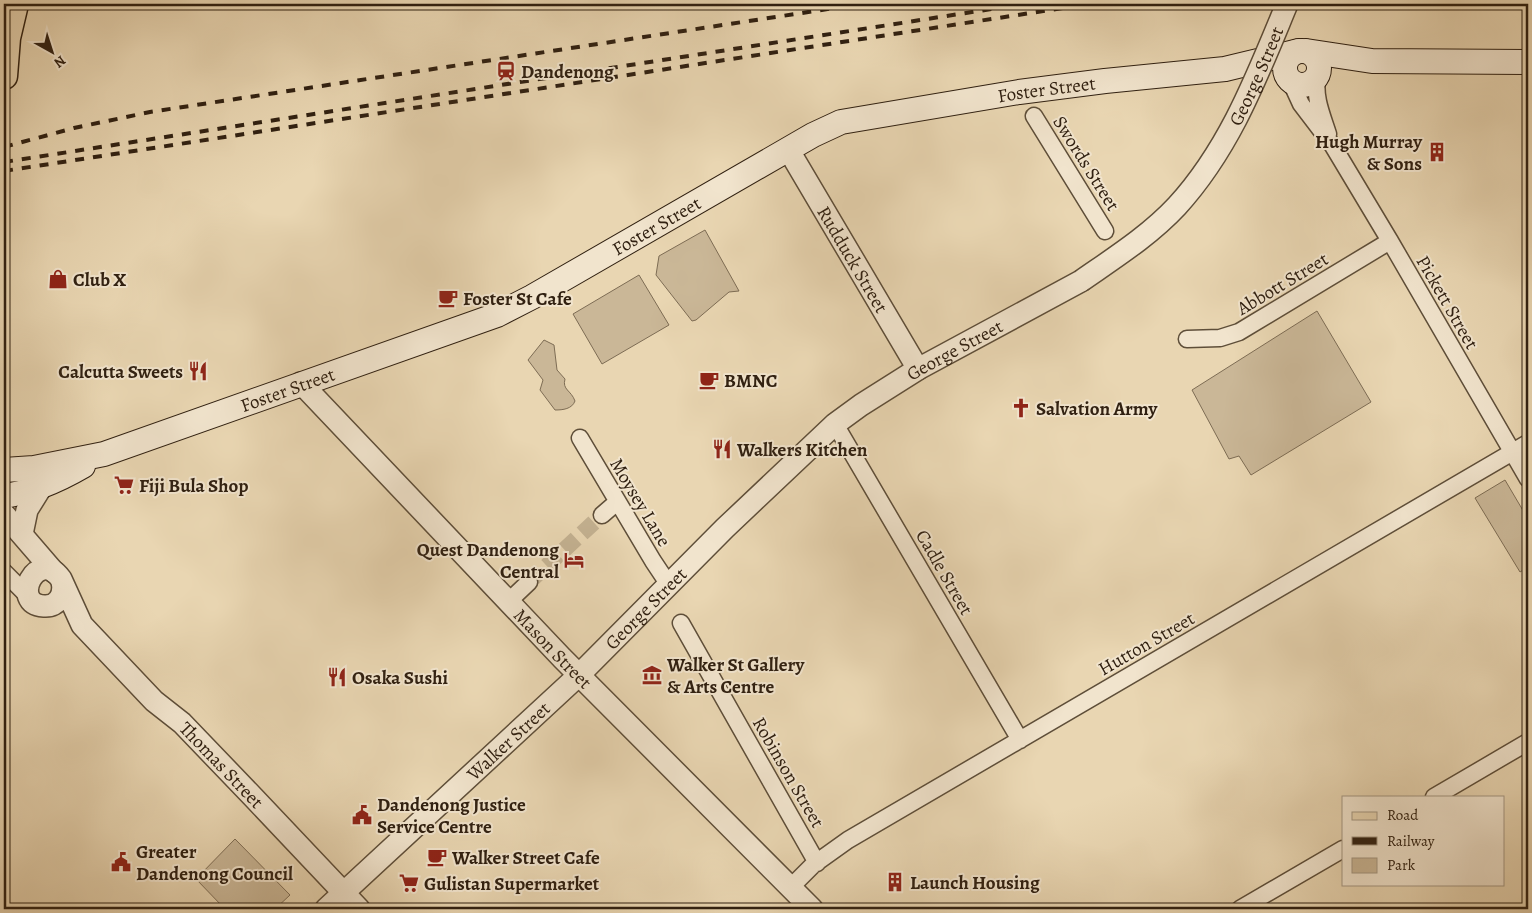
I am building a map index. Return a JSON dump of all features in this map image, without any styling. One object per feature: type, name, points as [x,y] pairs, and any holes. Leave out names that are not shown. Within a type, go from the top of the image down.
[{"type":"main road","points":[[4,76],[7,38],[15,4]]},
{"type":"main road","points":[[1303,51],[1314,55],[1319,63],[1320,71],[1318,77]]},
{"type":"main road","points":[[1372,61],[1318,77],[1305,85],[1299,85],[1289,79],[1284,71],[1286,60],[1292,54],[1303,51],[1372,61],[1528,62]]},
{"type":"main road","name":"Foster Street","points":[[4,470],[34,468],[104,454],[508,310],[788,149],[823,130],[848,120],[1020,92],[1225,69],[1303,51]]},
{"type":"main road","name":"Foster Street","points":[[1225,69],[1267,72],[1289,79]]},
{"type":"main road","name":"Foster Street","points":[[4,496],[42,486],[66,476],[104,454]]},
{"type":"street","name":"George Street","points":[[579,674],[725,528],[835,424],[861,405],[918,370],[1080,281],[1144,236],[1176,208],[1202,177],[1224,144],[1247,101],[1287,4]]},
{"type":"street","name":"Pickett Street","points":[[1318,77],[1315,88],[1316,98],[1333,146]]},
{"type":"street","name":"Pickett Street","points":[[1289,79],[1301,104],[1333,146],[1390,241],[1528,479]]},
{"type":"street","name":"Swords Street","points":[[1034,116],[1105,231]]},
{"type":"street","name":"Rudduck Street","points":[[788,149],[918,370]]},
{"type":"street","name":"Abbott Street","points":[[1187,339],[1220,338],[1239,332],[1390,241]]},
{"type":"street","name":"Mason Street","points":[[301,383],[579,674],[812,909]]},
{"type":"street","name":"Cadle Street","points":[[835,424],[1020,740]]},
{"type":"street","name":"Moysey Lane","points":[[580,438],[669,585]]},
{"type":"street","name":"Hutton Street","points":[[791,887],[817,862],[848,840],[1528,443]]},
{"type":"street","points":[[22,534],[27,510],[42,486]]},
{"type":"street","points":[[602,515],[617,502]]},
{"type":"street","name":"Thomas Street","points":[[4,514],[58,577],[82,625],[157,704],[182,724],[359,909]]},
{"type":"street","points":[[46,570],[58,577],[64,589],[60,599],[51,605],[36,603],[27,590],[30,578],[39,571],[46,570]]},
{"type":"street","name":"Thomas Street","points":[[4,572],[36,603],[82,625]]},
{"type":"street","points":[[509,601],[529,582]]},
{"type":"street","name":"Robinson Street","points":[[681,623],[817,862]]},
{"type":"street","name":"Walker Street","points":[[326,909],[579,674]]},
{"type":"street","points":[[1436,796],[1528,742]]},
{"type":"street","points":[[1240,909],[1342,850]]},
{"type":"green space","points":[[705,230],[739,291],[729,292],[696,320],[692,321],[656,275],[659,256]]},
{"type":"green space","points":[[639,275],[669,325],[602,364],[573,314]]},
{"type":"green space","points":[[1317,311],[1371,402],[1251,475],[1239,456],[1229,459],[1192,390]]},
{"type":"green space","points":[[544,340],[554,345],[557,370],[565,379],[565,386],[575,401],[572,406],[561,410],[555,410],[540,390],[543,380],[528,360]]},
{"type":"green space","points":[[1505,480],[1528,519],[1528,567],[1520,572],[1475,498]]},
{"type":"green space","points":[[235,839],[290,895],[275,909],[221,909],[223,907],[196,879]]},
{"type":"tunnel","points":[[529,582],[602,515]]},
{"type":"railway","points":[[4,147],[74,128],[150,112],[861,4]]},
{"type":"railway","points":[[4,162],[1024,4]]},
{"type":"railway","points":[[4,171],[1089,4]]},
{"type":"place","name":"Dandenong","points":[[506,71]]},
{"type":"place","name":"Hugh Murray & Sons","points":[[1437,152]]},
{"type":"place","name":"Club X","points":[[58,279]]},
{"type":"place","name":"Foster St Cafe","points":[[448,298]]},
{"type":"place","name":"Calcutta Sweets","points":[[198,371]]},
{"type":"place","name":"BMNC","points":[[709,380]]},
{"type":"place","name":"Salvation Army","points":[[1021,408]]},
{"type":"place","name":"Walkers Kitchen","points":[[722,449]]},
{"type":"place","name":"Fiji Bula Shop","points":[[124,485]]},
{"type":"place","name":"Quest Dandenong Central","points":[[574,560]]},
{"type":"place","name":"Walker St Gallery & Arts Centre","points":[[652,675]]},
{"type":"place","name":"Osaka Sushi","points":[[337,677]]},
{"type":"place","name":"Dandenong Justice Service Centre","points":[[362,815]]},
{"type":"place","name":"Walker Street Cafe","points":[[437,857]]},
{"type":"place","name":"Greater Dandenong Council","points":[[121,862]]},
{"type":"place","name":"Launch Housing","points":[[895,882]]},
{"type":"place","name":"Gulistan Supermarket","points":[[409,883]]}]
